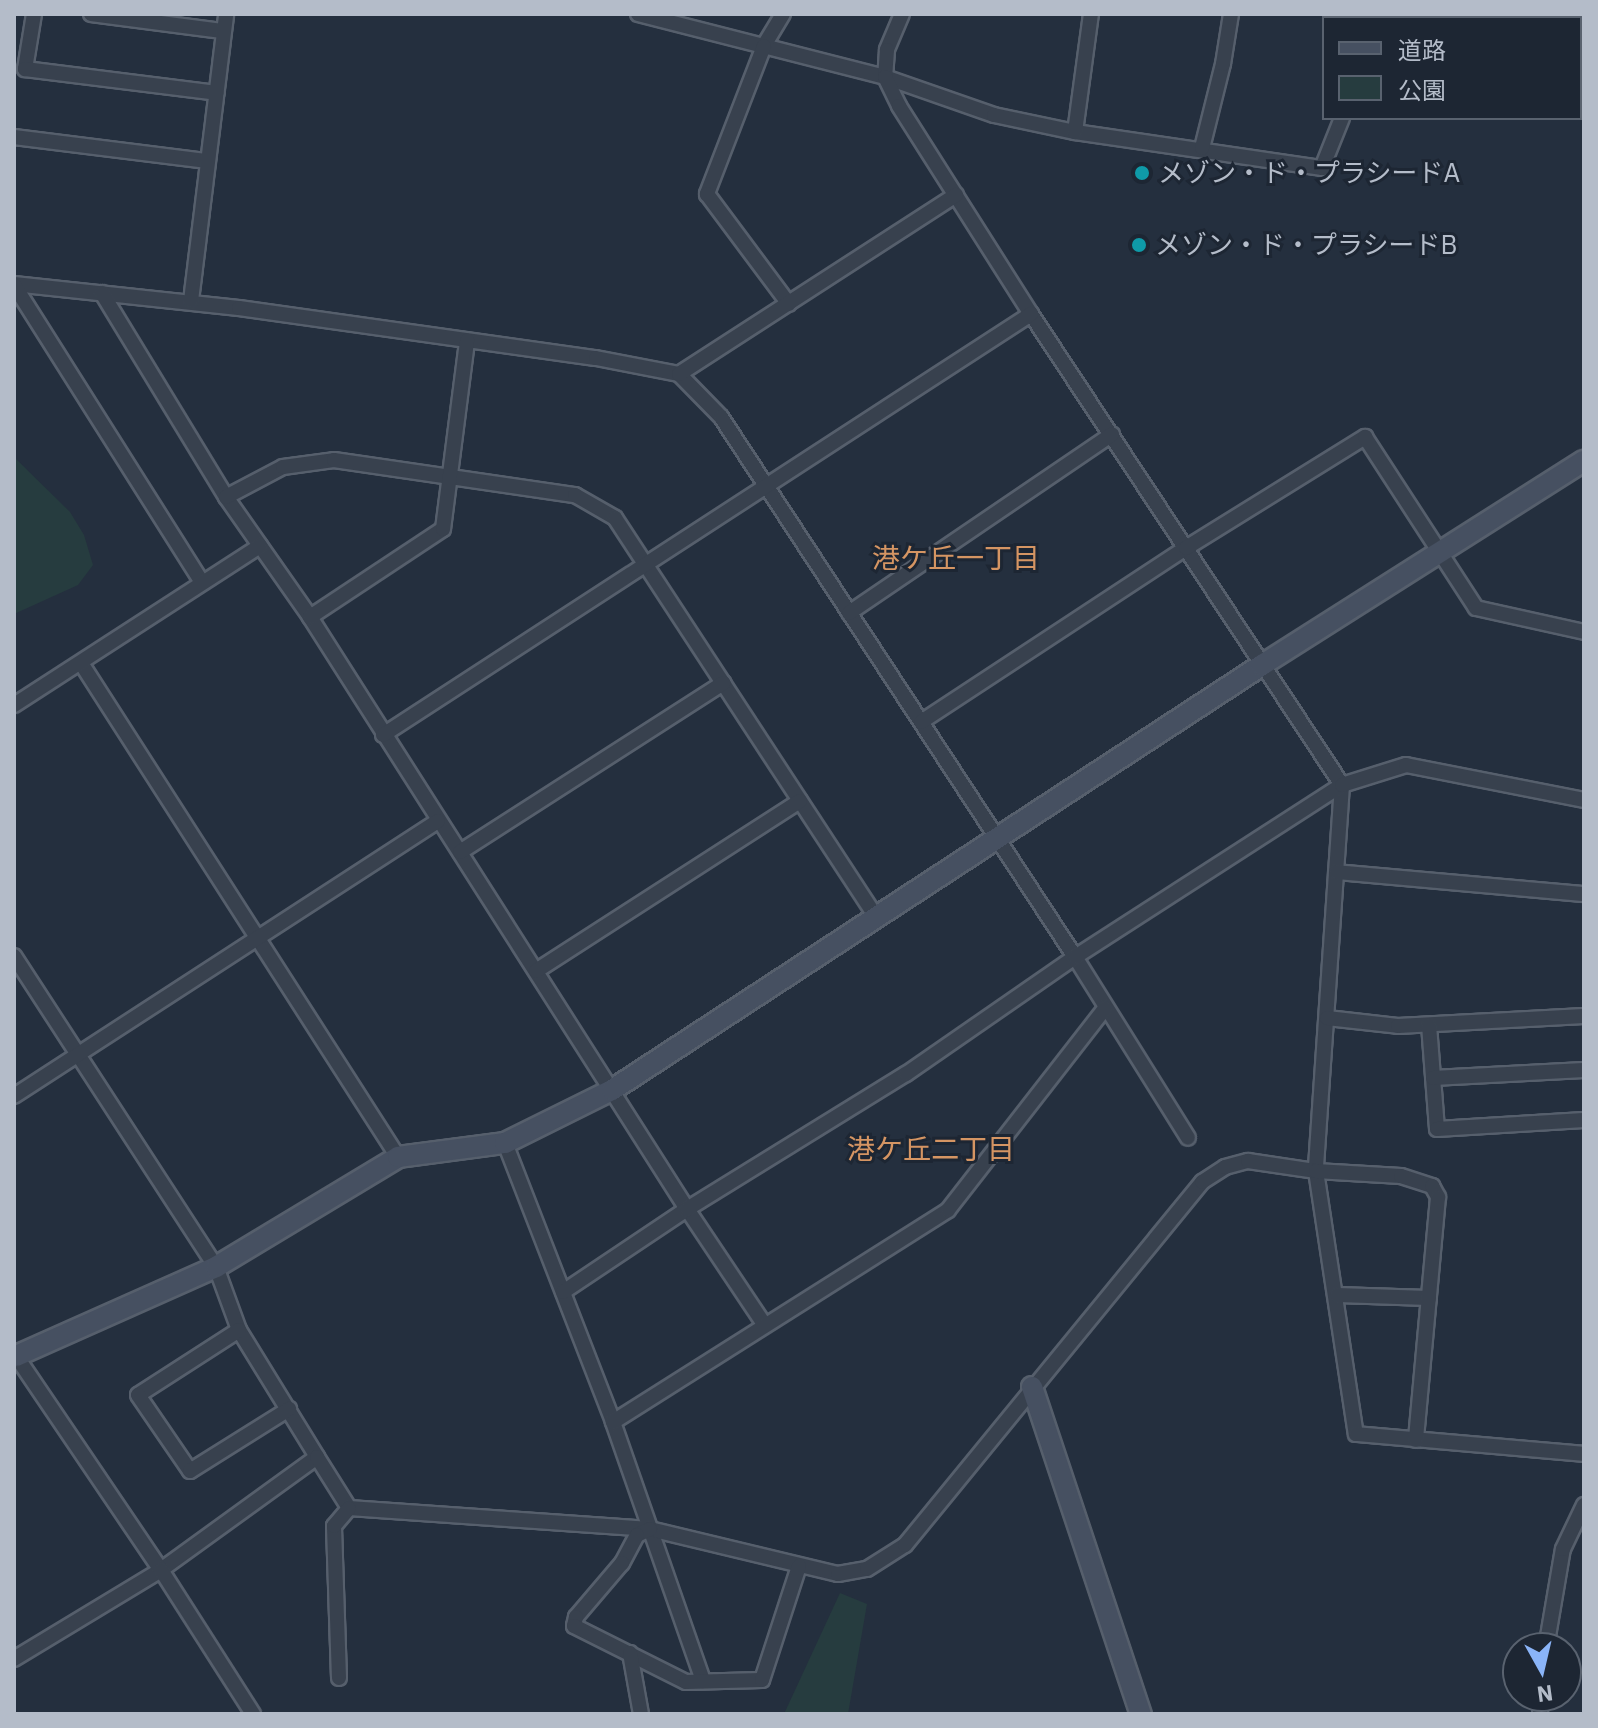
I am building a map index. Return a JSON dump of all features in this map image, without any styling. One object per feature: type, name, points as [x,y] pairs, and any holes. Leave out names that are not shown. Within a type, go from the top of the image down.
[{"type":"street","points":[[34,14],[20,66],[217,93]]},
{"type":"street","points":[[91,14],[222,31]]},
{"type":"street","points":[[191,301],[226,14]]},
{"type":"street","points":[[638,14],[885,77],[994,115],[1075,132],[1202,148],[1322,168],[1341,120]]},
{"type":"street","points":[[783,14],[764,46],[707,194],[789,304]]},
{"type":"street","points":[[902,14],[887,50],[885,77],[899,106],[1031,314],[1342,785],[1316,1171],[1356,1434],[1584,1454]]},
{"type":"street","points":[[1075,132],[1091,14]]},
{"type":"street","points":[[1202,148],[1223,64],[1231,14]]},
{"type":"street","points":[[14,137],[208,161]]},
{"type":"street","points":[[679,374],[956,195]]},
{"type":"street","points":[[14,284],[191,301],[596,358],[679,374],[721,417],[1075,957],[1188,1138]]},
{"type":"street","points":[[14,284],[202,582]]},
{"type":"street","points":[[102,293],[226,497],[310,617],[687,1209],[764,1324]]},
{"type":"street","points":[[383,735],[1031,314]]},
{"type":"street","points":[[310,617],[443,529],[467,341]]},
{"type":"street","points":[[849,613],[1112,434]]},
{"type":"street","points":[[921,722],[1186,548],[1365,437],[1437,553],[1476,608],[1584,632]]},
{"type":"street","points":[[226,497],[283,467],[334,460],[575,495],[615,518],[648,564],[877,919]]},
{"type":"street","points":[[253,1714],[161,1570],[15,1355],[216,1267],[398,1157],[505,1143],[612,1090],[998,841],[1262,665],[1584,461]]},
{"type":"street","points":[[14,705],[260,546]]},
{"type":"street","points":[[81,663],[398,1157]]},
{"type":"street","points":[[460,852],[723,683]]},
{"type":"street","points":[[563,1292],[687,1209],[906,1074],[1075,957],[1342,785],[1406,765],[1584,800]]},
{"type":"street","points":[[536,971],[800,801]]},
{"type":"street","points":[[14,1096],[438,821]]},
{"type":"street","points":[[1336,872],[1584,894]]},
{"type":"street","points":[[14,956],[216,1267],[239,1330],[349,1508]]},
{"type":"street","points":[[613,1422],[948,1210],[1105,1008]]},
{"type":"street","points":[[1327,1018],[1429,1025],[1584,1016]]},
{"type":"street","points":[[1429,1025],[1437,1129],[1584,1120]]},
{"type":"street","points":[[1433,1078],[1584,1070]]},
{"type":"street","points":[[505,1143],[613,1422],[703,1681]]},
{"type":"street","points":[[349,1508],[650,1529],[838,1574],[867,1569],[894,1554],[1202,1182],[1225,1167],[1248,1161],[1316,1171],[1401,1176],[1432,1186],[1438,1197],[1416,1440]]},
{"type":"street","points":[[1337,1295],[1429,1298]]},
{"type":"street","points":[[239,1330],[138,1395],[190,1471],[289,1409]]},
{"type":"street","points":[[1032,1387],[1141,1714]]},
{"type":"street","points":[[14,1659],[161,1570],[317,1457]]},
{"type":"street","points":[[1549,1632],[1563,1549],[1584,1505]]},
{"type":"street","points":[[339,1678],[334,1526],[349,1508]]},
{"type":"street","points":[[650,1529],[637,1535],[622,1563],[576,1617],[574,1626],[686,1682],[762,1680],[799,1566]]},
{"type":"street","points":[[630,1653],[641,1714]]},
{"type":"green space","points":[[14,457],[70,512],[84,535],[93,565],[78,585],[14,614]]},
{"type":"green space","points":[[840,1593],[867,1604],[848,1714],[784,1714]]},
{"type":"place","name":"メゾン・ド・プラシードA","points":[[1142,173]]},
{"type":"place","name":"メゾン・ド・プラシードB","points":[[1139,245]]},
{"type":"district","name":"港ケ丘一丁目","points":[[956,558]]},
{"type":"district","name":"港ケ丘二丁目","points":[[931,1149]]}]
